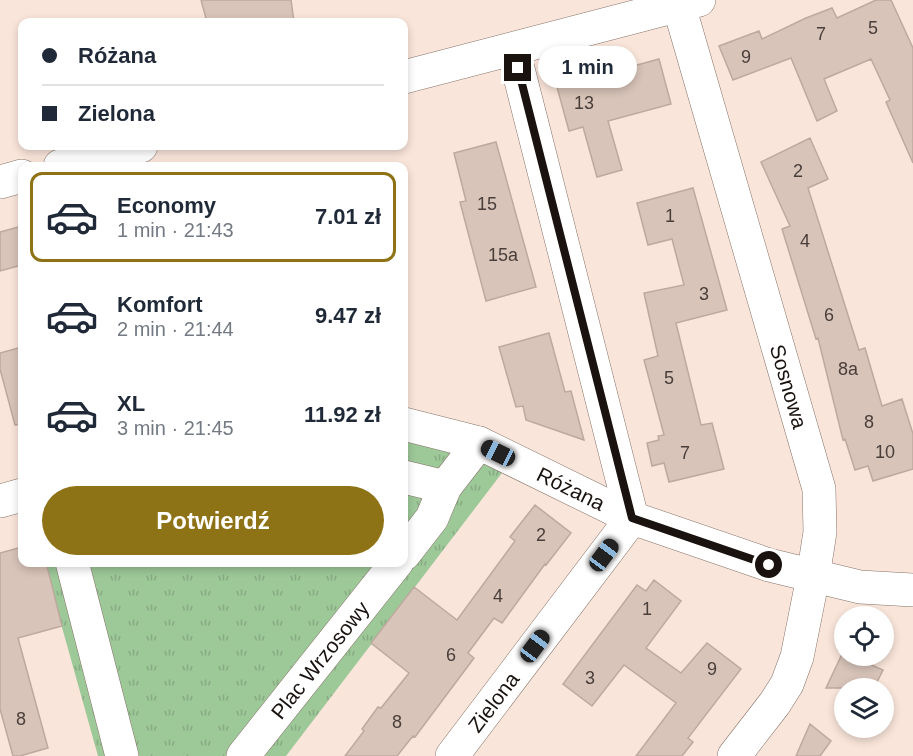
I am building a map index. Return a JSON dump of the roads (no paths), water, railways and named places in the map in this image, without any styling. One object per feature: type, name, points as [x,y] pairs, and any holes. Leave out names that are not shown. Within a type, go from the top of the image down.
[{"type":"street","points":[[408,76],[513,49],[637,8],[690,3]]},
{"type":"street","name":"Sosnowa","points":[[690,3],[819,489],[820,532],[797,657],[787,684],[775,703],[734,756]]},
{"type":"street","points":[[513,49],[632,518]]},
{"type":"street","points":[[76,162],[125,150]]},
{"type":"street","points":[[0,182],[18,177]]},
{"type":"street","name":"Różana","points":[[408,425],[479,443],[632,518],[769,565],[860,587],[913,591]]},
{"type":"street","points":[[408,549],[432,518],[445,487],[479,443]]},
{"type":"street","points":[[408,478],[445,487]]},
{"type":"street","name":"Zielona","points":[[452,756],[632,518]]},
{"type":"street","points":[[73,567],[122,756]]},
{"type":"street","name":"Plac Wrzosowy","points":[[243,756],[393,567]]}]
